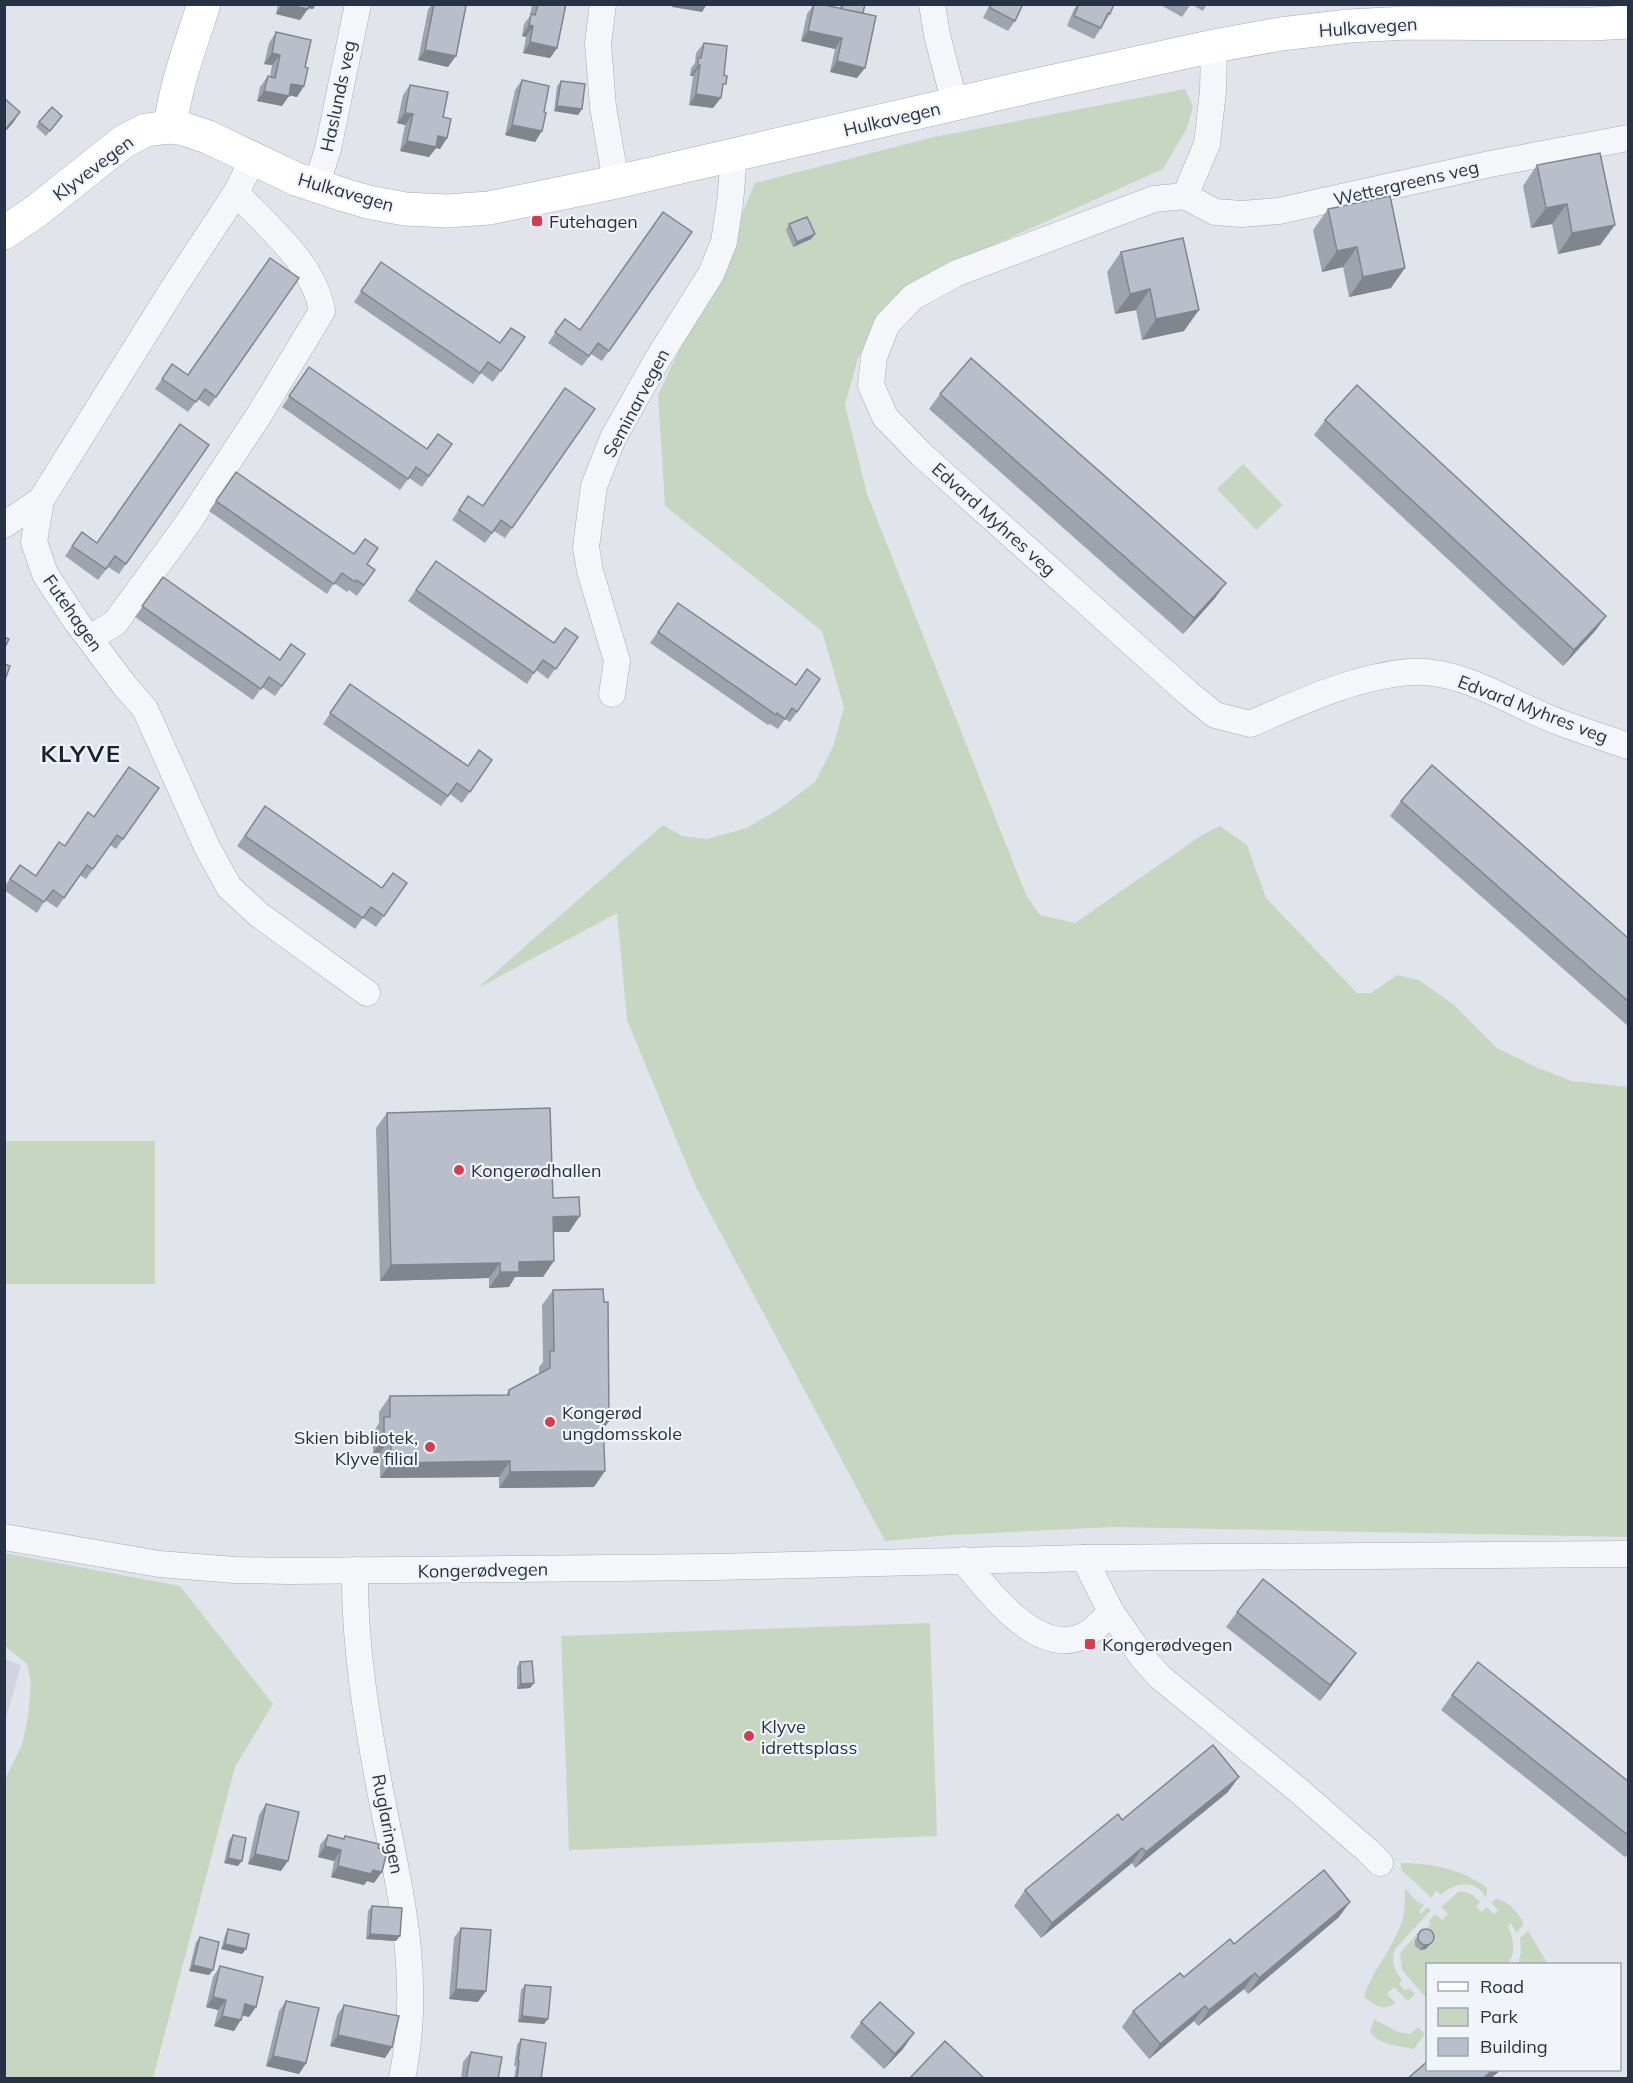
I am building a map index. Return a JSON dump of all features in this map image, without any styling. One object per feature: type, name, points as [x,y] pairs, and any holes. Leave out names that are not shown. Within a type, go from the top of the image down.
[{"type":"main road","points":[[170,127],[174,97],[182,66],[204,4]]},
{"type":"main road","name":"Hulkavegen","points":[[170,127],[208,137],[316,186],[368,202],[405,209],[447,211],[489,208],[734,156],[1214,46],[1281,34],[1384,24],[1629,22]]},
{"type":"main road","name":"Klyvevegen","points":[[4,233],[35,212],[123,142],[147,130],[170,127]]},
{"type":"street","name":"Haslunds veg","points":[[316,186],[328,149],[358,4]]},
{"type":"street","points":[[603,4],[598,43],[603,107],[616,182]]},
{"type":"street","points":[[932,4],[937,35],[955,104]]},
{"type":"street","points":[[1185,196],[1206,144],[1213,92],[1214,46]]},
{"type":"street","name":"Wettergreens veg","points":[[1185,196],[1215,212],[1242,214],[1279,211],[1490,164],[1629,138]]},
{"type":"street","name":"Seminarvegen","points":[[612,694],[617,661],[590,571],[586,547],[594,486],[613,438],[657,360],[711,274],[724,242],[734,156]]},
{"type":"street","name":"Futehagen","points":[[253,159],[236,193],[176,284],[41,500],[34,542],[45,574],[124,686],[145,709],[207,847],[229,887],[258,914],[367,993]]},
{"type":"street","points":[[90,638],[115,623],[188,523],[259,416],[322,311],[319,296],[300,261],[236,193]]},
{"type":"street","name":"Edvard Myhres veg","points":[[1185,196],[1154,199],[1122,210],[957,273],[913,297],[886,324],[873,357],[871,385],[885,417],[922,455],[1215,715],[1250,724],[1310,697],[1369,678],[1411,672],[1445,675],[1470,683],[1553,720],[1629,746]]},
{"type":"street","points":[[4,525],[41,500]]},
{"type":"street","name":"Kongerødvegen","points":[[4,1537],[159,1564],[235,1570],[716,1567],[1084,1558],[1629,1554]]},
{"type":"street","points":[[1084,1558],[1111,1612],[1143,1658],[1160,1677],[1298,1790],[1380,1863]]},
{"type":"street","points":[[963,1560],[1011,1614],[1038,1634],[1052,1639],[1069,1640],[1082,1637],[1111,1612]]},
{"type":"street","name":"Ruglaringen","points":[[355,1570],[356,1608],[369,1724],[409,1942],[410,2028],[402,2079]]},
{"type":"shaded area","points":[[4,1659],[21,1665],[5,1722]]},
{"type":"green space","points":[[1185,89],[1193,106],[1187,128],[1163,169],[929,274],[894,298],[858,358],[845,405],[867,494],[1026,895],[1040,915],[1075,923],[1202,835],[1220,826],[1247,845],[1266,898],[1357,993],[1371,993],[1397,975],[1419,980],[1454,1005],[1497,1048],[1572,1081],[1628,1087],[1628,1537],[1113,1527],[950,1535],[885,1541],[696,1187],[627,1020],[617,913],[478,988],[663,825],[682,836],[707,839],[747,828],[780,808],[815,782],[833,747],[844,707],[822,631],[665,506],[658,395],[726,251],[755,183],[934,137]]},
{"type":"green space","points":[[1243,464],[1283,505],[1256,530],[1217,489]]},
{"type":"green space","points":[[5,1141],[155,1141],[155,1284],[5,1284]]},
{"type":"green space","points":[[4,1553],[180,1586],[273,1704],[235,1767],[153,2078],[5,2078],[5,1779],[22,1745],[28,1717],[31,1682],[27,1664],[5,1646]]},
{"type":"green space","name":"Klyve idrettsplass","points":[[930,1623],[937,1836],[569,1850],[561,1636]]},
{"type":"green space","points":[[1401,1863],[1424,1864],[1457,1872],[1487,1888],[1487,1895],[1485,1897],[1476,1887],[1464,1884],[1452,1887],[1441,1895],[1436,1891],[1431,1898],[1401,1870]]},
{"type":"green space","points":[[1405,1888],[1416,1901],[1424,1905],[1419,1912],[1421,1914],[1427,1907],[1431,1910],[1395,1949],[1393,1958],[1397,1973],[1402,1980],[1399,1984],[1405,1991],[1409,1988],[1415,1994],[1408,2001],[1394,1987],[1387,1994],[1395,2003],[1383,2007],[1375,2005],[1364,1997],[1402,1921]]},
{"type":"green space","points":[[1458,1892],[1468,1892],[1480,1902],[1476,1907],[1482,1912],[1486,1907],[1494,1914],[1498,1910],[1491,1903],[1496,1899],[1509,1905],[1524,1924],[1516,1933],[1511,1923],[1508,1927],[1513,1946],[1508,1963],[1426,1963],[1426,1998],[1402,1970],[1400,1953],[1422,1928],[1426,1929],[1430,1925],[1429,1921],[1435,1914],[1442,1920],[1448,1914],[1441,1907]]},
{"type":"green space","points":[[1528,1931],[1547,1963],[1518,1963],[1521,1952],[1520,1938]]},
{"type":"green space","points":[[1374,2019],[1398,2032],[1410,2034],[1418,2027],[1425,2034],[1414,2049],[1390,2044],[1379,2040],[1370,2032]]},
{"type":"building","points":[[285,4],[309,4],[308,9]]},
{"type":"building","points":[[434,4],[466,6],[456,56],[425,50]]},
{"type":"building","points":[[538,4],[566,4],[557,48],[530,42],[533,26],[529,25],[531,14],[535,15]]},
{"type":"building","points":[[814,4],[876,16],[865,68],[837,61],[842,38],[808,31]]},
{"type":"building","points":[[843,4],[865,4],[863,13],[842,9]]},
{"type":"building","points":[[992,4],[1023,4],[1015,21],[990,8]]},
{"type":"building","points":[[1079,4],[1114,4],[1101,28],[1074,16]]},
{"type":"building","points":[[276,32],[311,40],[305,67],[308,68],[304,86],[291,84],[289,96],[264,91],[268,76],[275,78],[280,55],[272,53]]},
{"type":"building","points":[[704,43],[727,46],[724,75],[727,76],[721,98],[696,94],[700,65],[698,65],[698,58],[701,58]]},
{"type":"building","points":[[522,80],[549,86],[542,131],[512,125]]},
{"type":"building","points":[[561,81],[585,84],[582,109],[557,106]]},
{"type":"building","points":[[410,85],[448,92],[443,117],[451,119],[447,138],[438,136],[436,147],[407,141],[413,114],[405,113]]},
{"type":"building","points":[[4,98],[20,112],[4,131]]},
{"type":"building","points":[[52,107],[62,116],[50,131],[39,122]]},
{"type":"building","points":[[1600,153],[1615,225],[1572,233],[1567,204],[1546,208],[1537,165]]},
{"type":"building","points":[[1390,196],[1405,268],[1363,277],[1357,247],[1337,251],[1328,209]]},
{"type":"building","points":[[663,212],[692,232],[609,351],[598,343],[589,356],[555,332],[565,319],[580,330]]},
{"type":"building","points":[[807,217],[815,234],[797,242],[789,224]]},
{"type":"building","points":[[1183,238],[1199,310],[1156,319],[1150,289],[1130,294],[1121,252]]},
{"type":"building","points":[[270,258],[299,278],[216,397],[205,389],[196,402],[162,379],[172,364],[188,375]]},
{"type":"building","points":[[381,262],[500,343],[511,328],[525,337],[501,371],[488,362],[480,373],[361,291]]},
{"type":"building","points":[[971,358],[1226,583],[1194,618],[940,394]]},
{"type":"building","points":[[309,367],[427,449],[438,434],[452,444],[429,476],[416,467],[408,479],[289,396]]},
{"type":"building","points":[[1357,385],[1606,616],[1574,650],[1325,420]]},
{"type":"building","points":[[565,388],[595,409],[512,528],[501,520],[492,533],[459,510],[468,496],[483,506]]},
{"type":"building","points":[[180,424],[209,445],[126,564],[115,556],[106,569],[72,546],[82,532],[97,543]]},
{"type":"building","points":[[236,472],[354,554],[365,539],[378,548],[367,564],[375,570],[364,585],[342,573],[334,584],[216,501]]},
{"type":"building","points":[[436,561],[554,643],[565,628],[578,637],[556,669],[543,660],[534,673],[416,590]]},
{"type":"building","points":[[163,577],[280,660],[291,644],[305,654],[282,686],[269,677],[261,689],[142,606]]},
{"type":"building","points":[[678,603],[796,685],[807,669],[820,679],[797,712],[792,708],[785,719],[777,713],[776,715],[658,632]]},
{"type":"building","points":[[4,637],[9,639],[4,649]]},
{"type":"building","points":[[4,664],[10,666],[5,680],[4,680]]},
{"type":"building","points":[[350,684],[468,766],[479,750],[492,760],[470,792],[457,783],[448,796],[330,713]]},
{"type":"building","points":[[1432,765],[1629,939],[1629,1002],[1401,801]]},
{"type":"building","points":[[129,767],[159,788],[123,839],[117,835],[93,869],[87,865],[64,898],[53,890],[44,902],[10,879],[20,865],[36,876],[59,842],[65,846],[88,812],[94,817]]},
{"type":"building","points":[[265,806],[382,888],[393,873],[407,883],[384,916],[371,907],[363,918],[245,836]]},
{"type":"building","name":"Kongerødhallen","points":[[550,1108],[553,1198],[579,1197],[580,1216],[553,1217],[554,1261],[519,1262],[519,1272],[500,1272],[500,1263],[391,1265],[387,1113]]},
{"type":"building","points":[[603,1289],[604,1302],[608,1302],[609,1421],[603,1421],[605,1471],[510,1472],[510,1461],[391,1463],[391,1437],[384,1437],[384,1417],[390,1417],[390,1396],[509,1395],[509,1390],[550,1368],[550,1351],[554,1351],[553,1290]]},
{"type":"building","points":[[1263,1579],[1356,1653],[1330,1685],[1237,1612]]},
{"type":"building","points":[[532,1661],[534,1683],[521,1684],[520,1662]]},
{"type":"building","points":[[1478,1662],[1629,1782],[1629,1836],[1452,1695]]},
{"type":"building","points":[[1213,1745],[1239,1777],[1146,1852],[1142,1848],[1052,1923],[1025,1890],[1118,1814],[1122,1820]]},
{"type":"building","points":[[266,1804],[299,1812],[288,1861],[255,1854]]},
{"type":"building","points":[[233,1835],[246,1838],[242,1861],[228,1858]]},
{"type":"building","points":[[328,1835],[344,1839],[345,1836],[379,1844],[378,1848],[387,1851],[382,1872],[373,1870],[371,1874],[338,1866],[341,1850],[325,1846]]},
{"type":"building","points":[[1324,1870],[1350,1902],[1259,1978],[1255,1973],[1209,2010],[1205,2006],[1160,2044],[1133,2011],[1180,1973],[1184,1977],[1230,1939],[1234,1944]]},
{"type":"building","points":[[372,1906],[402,1908],[400,1936],[370,1934]]},
{"type":"building","points":[[461,1928],[491,1930],[486,1991],[456,1989]]},
{"type":"building","points":[[228,1929],[249,1934],[246,1949],[225,1944]]},
{"type":"building","points":[[1426,1929],[1434,1937],[1426,1945],[1418,1937]]},
{"type":"building","points":[[200,1937],[219,1942],[213,1970],[193,1965]]},
{"type":"building","points":[[220,1966],[263,1977],[256,2007],[245,2004],[241,2020],[222,2016],[226,2000],[213,1997]]},
{"type":"building","points":[[525,1985],[551,1987],[548,2019],[522,2016]]},
{"type":"building","points":[[286,2001],[319,2008],[306,2063],[273,2056]]},
{"type":"building","points":[[880,2002],[914,2033],[895,2054],[861,2022]]},
{"type":"building","points":[[344,2005],[399,2016],[392,2047],[338,2035]]},
{"type":"building","points":[[521,2039],[546,2043],[541,2079],[517,2079]]},
{"type":"building","points":[[945,2041],[985,2079],[909,2079]]},
{"type":"building","points":[[471,2052],[502,2057],[498,2079],[466,2079]]},
{"type":"building","points":[[1426,2063],[1426,2071],[1492,2071],[1482,2079],[1407,2079]]},
{"type":"place","name":"Futehagen","points":[[537,221]]},
{"type":"place","name":"Kongerødhallen","points":[[459,1170]]},
{"type":"place","name":"Kongerød ungdomsskole","points":[[550,1422]]},
{"type":"place","name":"Skien bibliotek, Klyve filial","points":[[430,1447]]},
{"type":"place","name":"Kongerødvegen","points":[[1090,1644]]},
{"type":"place","name":"Klyve idrettsplass","points":[[749,1736]]},
{"type":"district","name":"KLYVE","points":[[81,753]]}]
